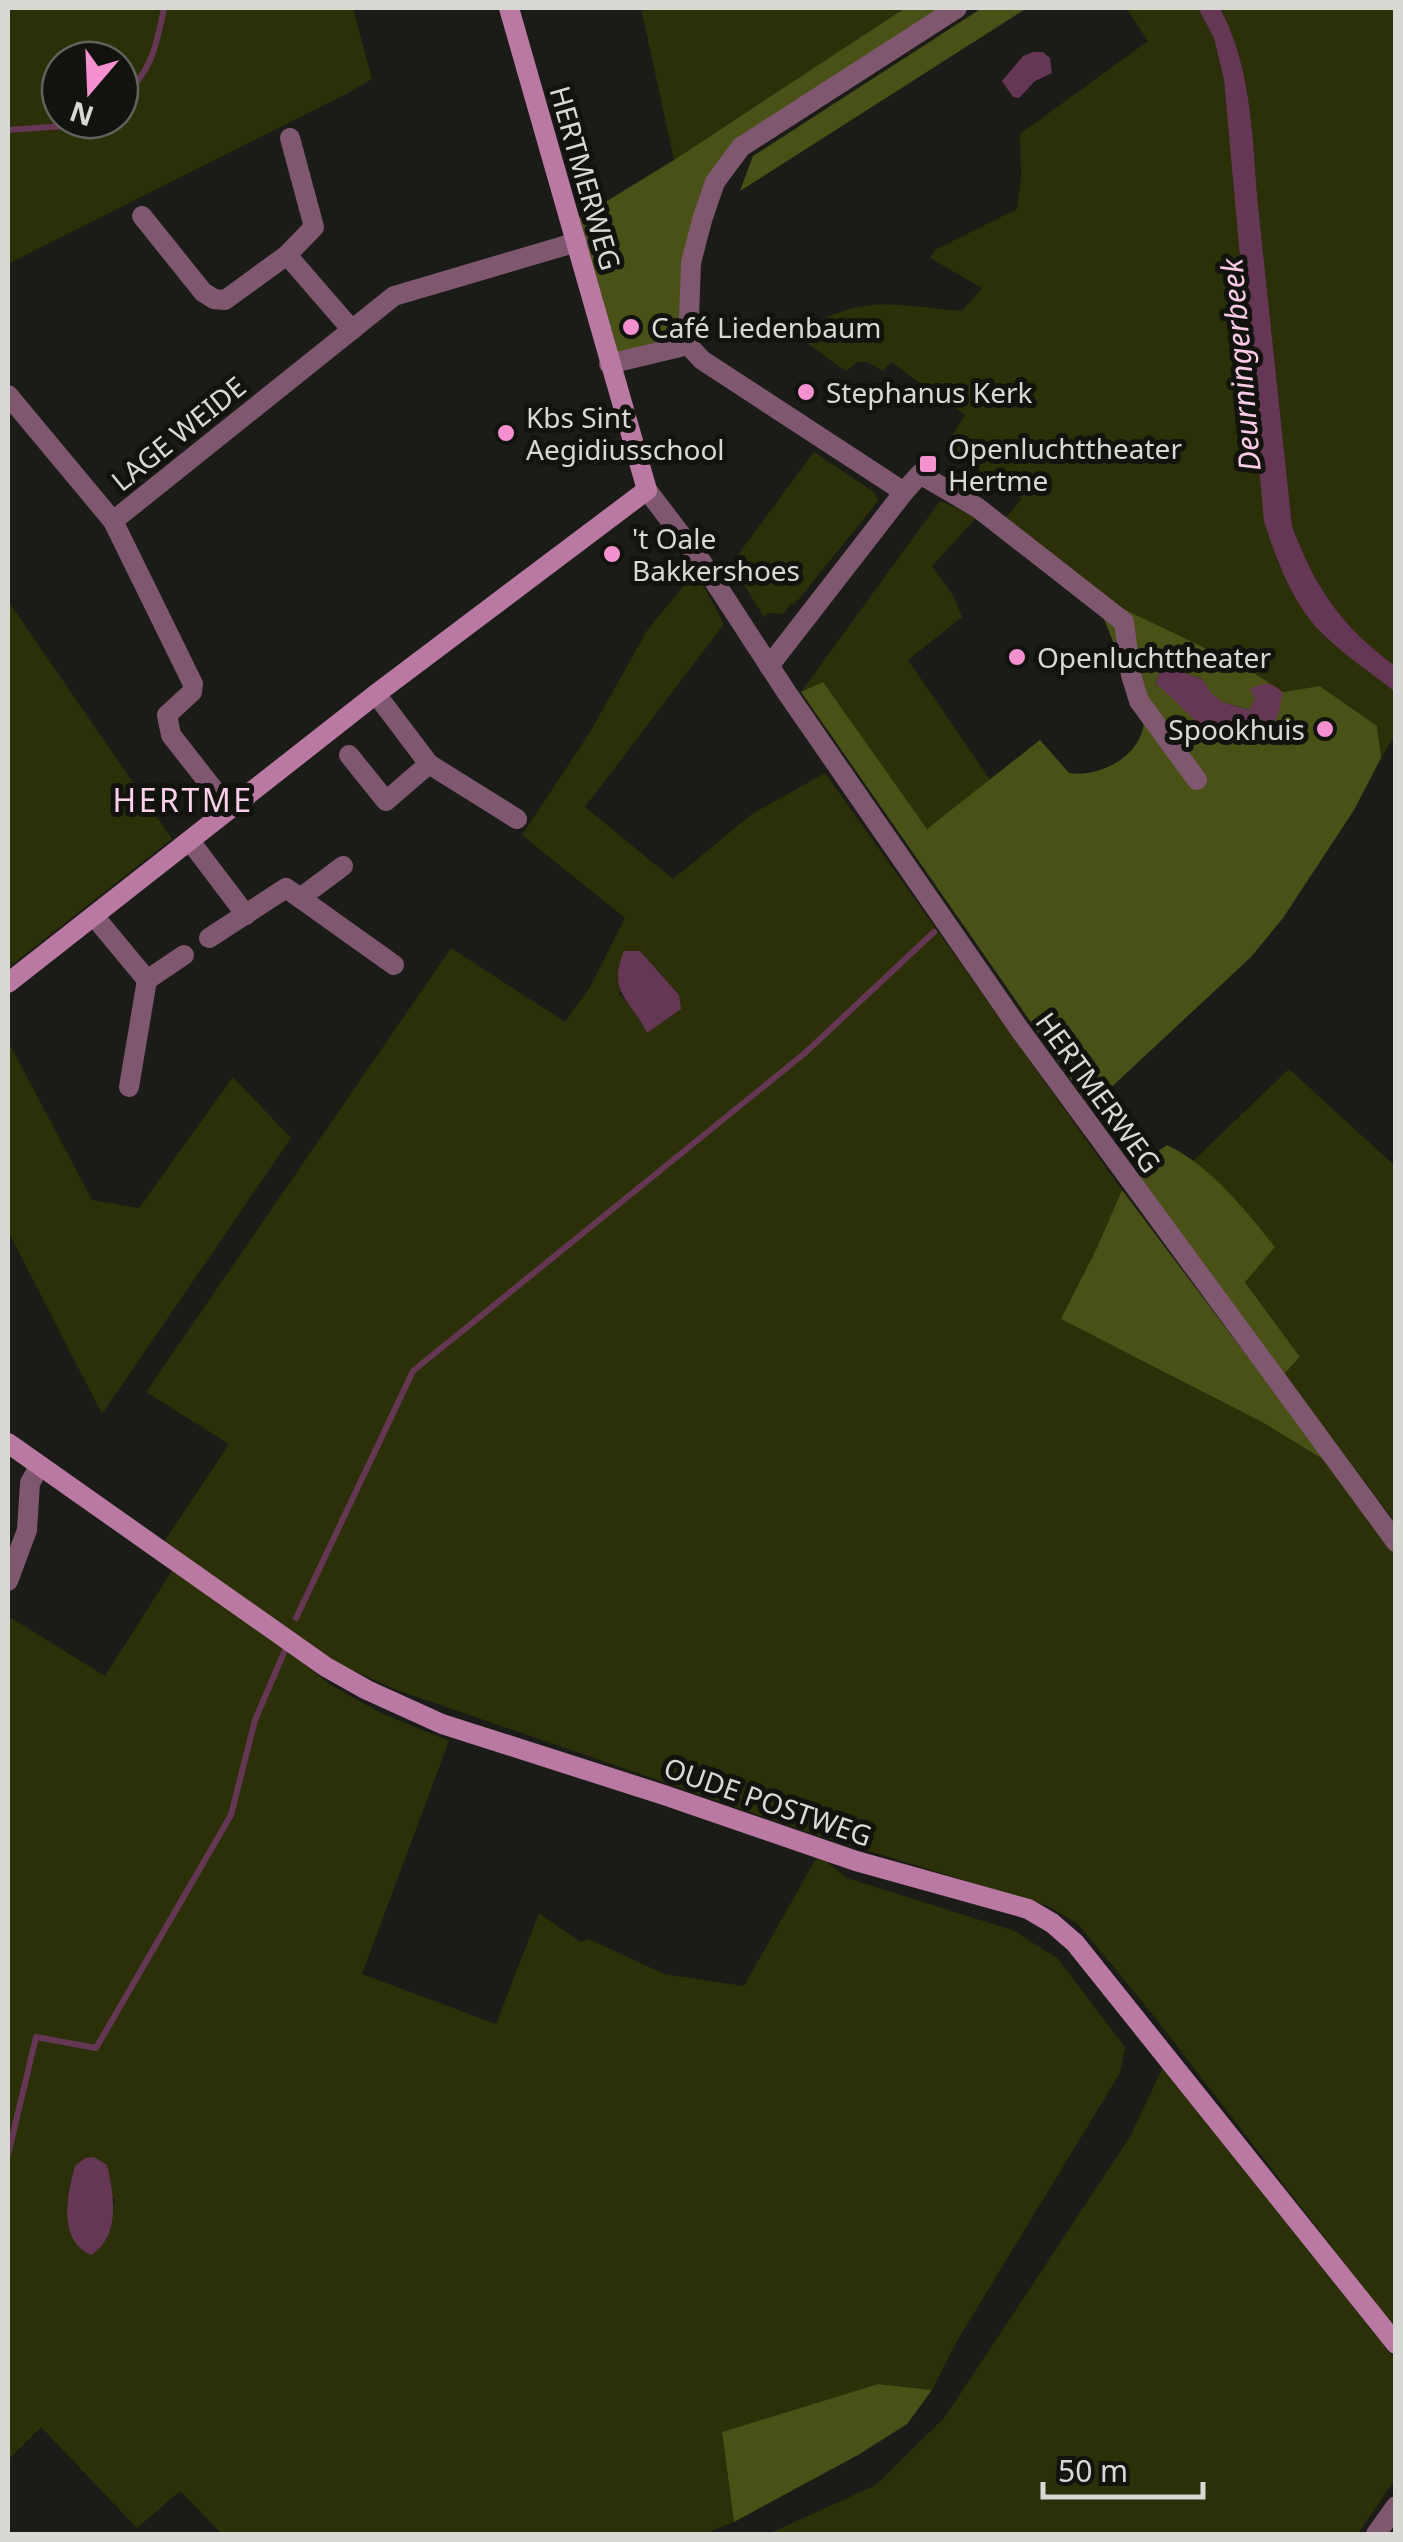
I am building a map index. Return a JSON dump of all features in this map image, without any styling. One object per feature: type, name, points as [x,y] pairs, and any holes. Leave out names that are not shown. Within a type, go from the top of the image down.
[{"type":"street","name":"HERTMERWEG","points":[[510,8],[647,490],[701,560],[768,666],[1020,1030],[1396,1542]]},
{"type":"street","points":[[904,492],[702,360],[688,345],[691,262],[715,182],[742,147],[958,8]]},
{"type":"street","points":[[142,216],[203,292],[225,300],[286,255],[314,226],[290,138]]},
{"type":"street","name":"LAGE WEIDE","points":[[230,810],[171,734],[167,715],[192,692],[194,684],[113,521],[394,296],[576,242]]},
{"type":"street","points":[[286,255],[352,330]]},
{"type":"street","points":[[609,364],[688,345]]},
{"type":"street","points":[[8,395],[113,521]]},
{"type":"street","points":[[768,666],[920,474],[978,508],[1124,622],[1128,662],[1139,700],[1197,780]]},
{"type":"street","points":[[8,982],[376,694],[647,490]]},
{"type":"street","points":[[376,694],[429,764],[518,819]]},
{"type":"street","points":[[349,755],[386,801],[429,764]]},
{"type":"street","points":[[190,841],[246,915]]},
{"type":"street","points":[[300,898],[343,866]]},
{"type":"street","points":[[210,938],[286,888],[394,964]]},
{"type":"street","points":[[94,916],[147,980]]},
{"type":"street","points":[[129,1087],[147,980],[184,955]]},
{"type":"street","name":"OUDE POSTWEG","points":[[8,1443],[326,1667],[382,1697],[442,1724],[856,1862],[1028,1909],[1052,1923],[1075,1942],[1396,2344]]},
{"type":"street","points":[[8,1581],[27,1530],[30,1483],[39,1467]]},
{"type":"street","points":[[1376,2534],[1396,2506]]},
{"type":"green space","points":[[8,8],[353,8],[372,79],[8,264]]},
{"type":"green space","points":[[641,8],[905,8],[674,160]]},
{"type":"green space","points":[[905,8],[943,8],[735,141],[679,337],[612,354],[576,220]]},
{"type":"green space","points":[[982,8],[1027,8],[740,191],[753,156]]},
{"type":"green space","points":[[1126,8],[1198,8],[1214,38],[1224,80],[1277,561],[1296,597],[1324,636],[1395,692],[1395,735],[1381,758],[1377,726],[1321,686],[1283,692],[1245,667],[1111,603],[1005,519],[1022,498],[944,448],[965,415],[891,362],[883,371],[868,362],[857,362],[846,371],[797,336],[818,322],[857,307],[895,305],[962,311],[982,288],[930,258],[935,250],[1017,209],[1020,134],[1148,41]]},
{"type":"green space","points":[[1220,8],[1395,8],[1395,666],[1359,636],[1332,604],[1310,568],[1292,526],[1250,109],[1239,58]]},
{"type":"green space","points":[[814,452],[875,493],[878,501],[794,605],[783,614],[768,613],[764,617],[731,564]]},
{"type":"green space","points":[[940,501],[978,516],[932,566],[954,597],[962,617],[908,660],[991,781],[927,829],[823,683],[801,692]]},
{"type":"green space","points":[[692,576],[703,585],[724,624],[585,807],[673,879],[752,814],[825,773],[1122,1190],[1096,1250],[1262,1422],[1326,1461],[1395,1553],[1395,2329],[1150,2011],[1078,1924],[1048,1906],[814,1834],[397,1690],[341,1665],[164,1542],[229,1444],[146,1392],[451,948],[565,1022],[590,987],[625,918],[522,835],[590,732],[648,629]],"holes":[[[640,951],[679,995],[667,1017],[647,1033],[619,994]]]},
{"type":"green space","points":[[8,601],[172,839],[8,968]]},
{"type":"green space","points":[[1111,603],[1245,667],[1283,692],[1320,686],[1377,726],[1381,758],[1354,810],[1283,918],[1251,957],[1090,1107],[801,692],[823,682],[927,829],[1040,740],[1069,773],[1081,774],[1106,768],[1137,743],[1144,719],[1102,614]],"holes":[[[1161,665],[1202,679],[1211,694],[1222,702],[1250,710],[1255,699],[1269,728],[1172,696],[1156,684]]]},
{"type":"green space","points":[[8,1041],[92,1200],[139,1208],[233,1077],[291,1138],[102,1414],[8,1231]]},
{"type":"green space","points":[[1289,1069],[1395,1166],[1395,1522],[1284,1374],[1300,1357],[1245,1281],[1193,1161]]},
{"type":"green space","points":[[1167,1145],[1213,1177],[1275,1247],[1245,1282],[1300,1357],[1284,1374],[1140,1178],[1154,1154]]},
{"type":"green space","points":[[1122,1190],[1326,1461],[1262,1422],[1061,1319]]},
{"type":"green space","points":[[173,1569],[329,1684],[381,1713],[449,1741],[362,1974],[496,2024],[539,1913],[580,1942],[589,1939],[664,1974],[744,1986],[818,1855],[847,1878],[1015,1931],[1058,1959],[1125,2047],[1120,2073],[957,2341],[932,2390],[878,2384],[722,2432],[734,2522],[704,2534],[222,2534],[180,2491],[137,2528],[41,2427],[8,2460],[8,1616],[105,1676]],"holes":[[[75,2166],[115,2199],[107,2239],[84,2252],[69,2220],[69,2190]]]},
{"type":"green space","points":[[1163,2067],[1395,2359],[1395,2479],[1358,2534],[768,2534],[876,2485],[945,2417],[1130,2137]]},
{"type":"green space","points":[[878,2384],[932,2390],[907,2424],[734,2522],[722,2432]]},
{"type":"shaded area","points":[[1198,8],[1220,8],[1245,83],[1292,526],[1310,568],[1332,604],[1359,636],[1395,666],[1395,692],[1335,645],[1305,613],[1281,568],[1264,521],[1224,80],[1214,38]]},
{"type":"shaded area","points":[[1043,52],[1050,58],[1052,73],[1035,81],[1019,98],[1013,97],[1002,81],[1023,56]]},
{"type":"shaded area","points":[[1161,665],[1202,679],[1222,702],[1249,710],[1255,699],[1250,689],[1263,684],[1275,686],[1282,692],[1275,721],[1263,733],[1248,739],[1215,736],[1156,684]]},
{"type":"shaded area","points":[[624,951],[640,951],[679,995],[681,1009],[647,1033],[619,986]]},
{"type":"shaded area","points":[[94,2157],[107,2165],[113,2214],[107,2237],[91,2255],[73,2239],[67,2215],[75,2166]]},
{"type":"waterway","points":[[140,78],[155,47],[164,8]]},
{"type":"waterway","points":[[8,130],[40,128]]},
{"type":"waterway","points":[[296,1618],[413,1371],[805,1053],[934,932]]},
{"type":"waterway","points":[[8,2155],[36,2037],[96,2048],[231,1815],[255,1720],[285,1650]]},
{"type":"place","name":"Café Liedenbaum","points":[[631,327]]},
{"type":"place","name":"Stephanus Kerk","points":[[806,392]]},
{"type":"place","name":"Kbs Sint Aegidiusschool","points":[[506,433]]},
{"type":"place","name":"Openluchttheater Hertme","points":[[928,464]]},
{"type":"place","name":"'t Oale Bakkershoes","points":[[612,554]]},
{"type":"place","name":"Openluchttheater","points":[[1017,657]]},
{"type":"place","name":"Spookhuis","points":[[1325,729]]},
{"type":"district","name":"HERTME","points":[[183,799]]},
{"type":"water label","name":"Deurningerbeek","points":[[1240,365]]}]
